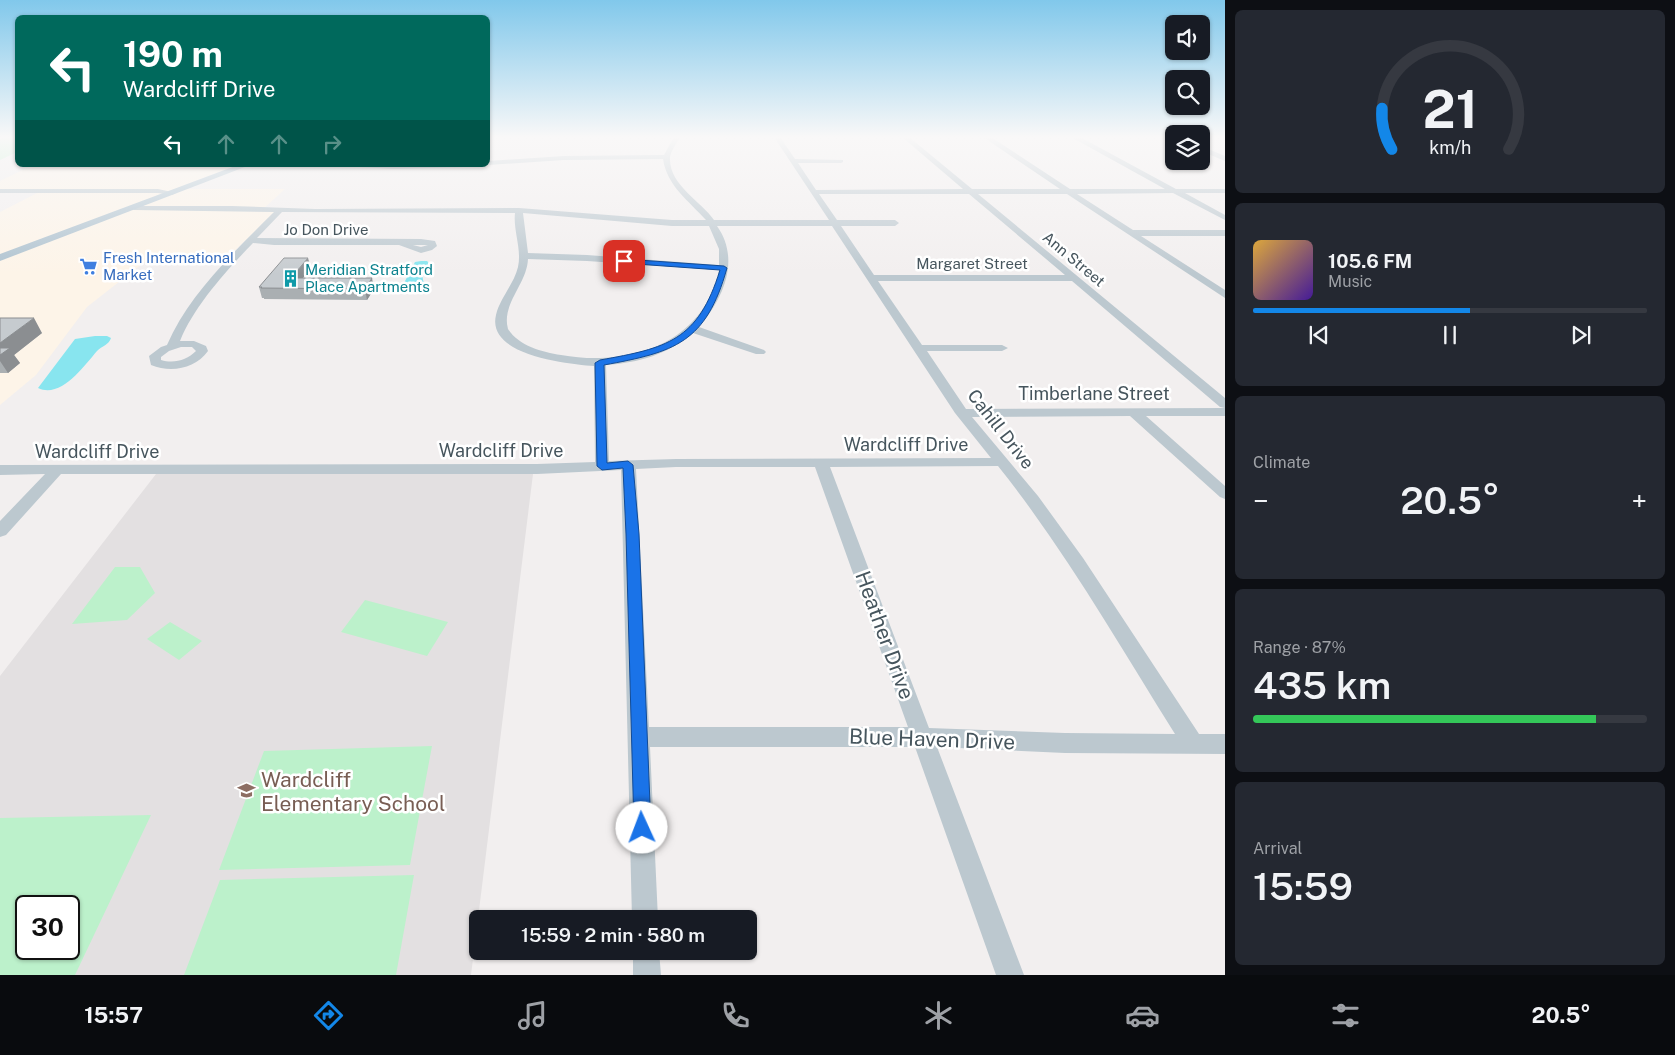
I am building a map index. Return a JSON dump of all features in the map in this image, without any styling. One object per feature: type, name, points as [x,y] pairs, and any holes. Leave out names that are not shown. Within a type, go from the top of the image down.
[{"type":"main road","points":[[0,258],[200,182]]},
{"type":"street","points":[[519,210],[517,224],[524,256],[521,275],[502,310],[500,318],[502,328],[510,338],[524,348],[540,354],[600,363],[648,354],[668,347],[693,329],[706,312],[716,293],[724,268],[721,238],[713,223],[700,207],[674,182]]},
{"type":"street","name":"Cahill Drive","points":[[808,182],[962,413],[1003,462],[1077,562],[1193,744]]},
{"type":"street","name":"Ann Street","points":[[959,182],[1225,404]]},
{"type":"street","points":[[1054,182],[1225,295]]},
{"type":"street","points":[[1158,182],[1225,218]]},
{"type":"street","points":[[0,191],[158,191],[172,193]]},
{"type":"street","points":[[814,192],[1225,191]]},
{"type":"street","points":[[134,208],[519,210],[568,213],[649,222],[895,223]]},
{"type":"street","points":[[172,346],[186,318],[229,262],[280,210]]},
{"type":"street","points":[[1132,234],[1225,233]]},
{"type":"street","name":"Jo Don Drive","points":[[250,240],[274,242],[402,242]]},
{"type":"street","points":[[524,256],[587,258],[724,268]]},
{"type":"street","name":"Margaret Street","points":[[872,278],[1073,278]]},
{"type":"street","points":[[693,329],[760,352]]},
{"type":"street","points":[[919,348],[1002,348]]},
{"type":"street","points":[[600,363],[602,466]]},
{"type":"street","points":[[1133,412],[1225,494]]},
{"type":"street","name":"Timberlane Street","points":[[962,413],[1225,412]]},
{"type":"street","name":"Wardcliff Drive","points":[[0,470],[528,469],[628,465],[1003,462]]},
{"type":"street","name":"Heather Drive","points":[[821,463],[1010,975]]},
{"type":"street","points":[[628,465],[640,737],[645,910]]},
{"type":"street","points":[[0,531],[57,470]]},
{"type":"street","name":"Blue Haven Drive","points":[[640,737],[923,737],[1065,743],[1225,744]]},
{"type":"street","points":[[646,960],[647,975]]},
{"type":"shaded area","points":[[0,182],[192,182],[175,189],[285,189],[262,210],[276,211],[229,256],[152,256],[87,307],[36,375],[0,405],[0,212],[43,190],[0,189]]},
{"type":"shaded area","name":"Wardcliff Elementary School","points":[[156,474],[533,474],[479,910],[469,910],[469,960],[473,960],[471,975],[0,975],[0,676]]},
{"type":"green space","points":[[115,567],[140,567],[155,593],[127,620],[72,624]]},
{"type":"green space","points":[[365,600],[448,622],[427,656],[341,632]]},
{"type":"green space","points":[[170,622],[202,641],[179,660],[147,639]]},
{"type":"green space","points":[[432,746],[410,865],[219,870],[264,751]]},
{"type":"green space","points":[[151,815],[75,975],[0,975],[0,818]]},
{"type":"green space","points":[[414,875],[396,975],[184,975],[220,880]]},
{"type":"water","points":[[415,262],[429,263],[422,274],[424,285],[416,289],[411,288],[404,283]]},
{"type":"water","points":[[95,336],[111,338],[79,372],[63,385],[47,390],[38,388],[75,339]]},
{"type":"building","points":[[284,258],[308,258],[291,278],[372,278],[365,289],[259,287]]},
{"type":"building","points":[[0,318],[34,318],[0,343]]},
{"type":"building","points":[[0,348],[10,348],[0,355]]},
{"type":"place","name":"Fresh International Market","points":[[89,266]]},
{"type":"place","name":"Meridian Stratford Place Apartments","points":[[291,278]]},
{"type":"place","name":"Wardcliff Elementary School","points":[[247,791]]},
{"type":"route","points":[[624,261],[724,268],[722,279],[706,312],[693,329],[682,338],[668,347],[648,354],[600,363],[602,466],[628,465],[642,828]]}]
